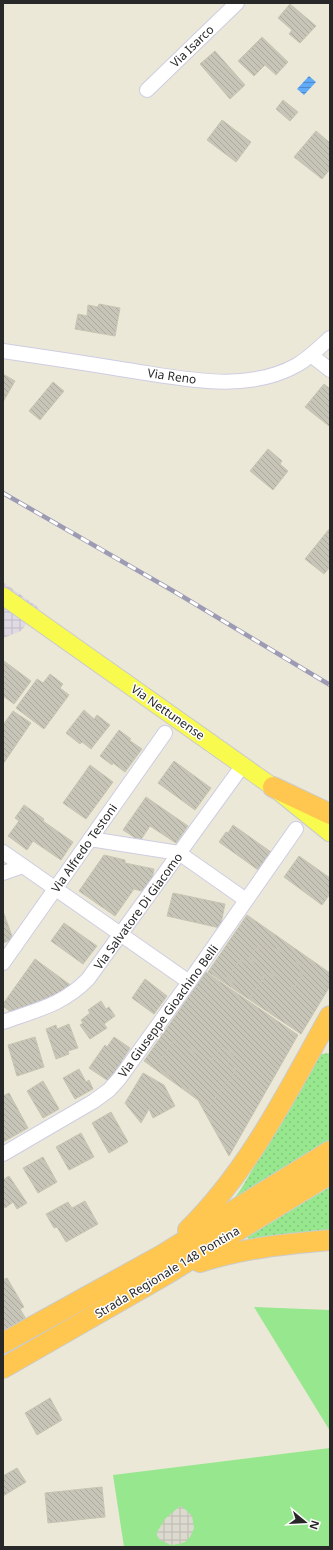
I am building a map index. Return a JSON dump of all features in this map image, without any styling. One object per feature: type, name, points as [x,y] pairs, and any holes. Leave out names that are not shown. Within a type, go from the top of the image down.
[{"type":"highway","points":[[274,787],[330,814]]},
{"type":"highway","points":[[162,1255],[202,1216],[239,1172],[321,1046],[330,1016]]},
{"type":"highway","name":"Strada Regionale 148 Pontina","points":[[3,1343],[162,1255],[330,1151]]},
{"type":"highway","name":"Strada Regionale 148 Pontina","points":[[3,1368],[165,1275],[330,1174]]},
{"type":"highway","points":[[165,1275],[238,1251],[261,1247],[330,1240]]},
{"type":"highway","points":[[3,1337],[25,1330]]},
{"type":"highway","points":[[3,1379],[42,1345]]},
{"type":"main road","name":"Via Nettunense","points":[[3,596],[244,765],[274,787],[330,834]]},
{"type":"main road","points":[[274,787],[330,822]]},
{"type":"street","name":"Via Isarco","points":[[147,90],[237,3]]},
{"type":"street","name":"Via Reno","points":[[3,350],[192,380],[218,382],[245,380],[278,373],[297,365],[330,338]]},
{"type":"street","points":[[311,355],[330,370]]},
{"type":"street","name":"Via Alfredo Testoni","points":[[3,963],[165,733]]},
{"type":"street","name":"Via Salvatore Di Giacomo","points":[[3,1022],[59,1002],[74,992],[92,974],[244,765]]},
{"type":"street","name":"Via Giuseppe Gioachino Belli","points":[[3,1154],[94,1101],[109,1090],[127,1069],[296,830]]},
{"type":"street","points":[[90,839],[179,853],[246,900]]},
{"type":"street","points":[[3,852],[189,982]]},
{"type":"street","points":[[3,873],[23,866]]},
{"type":"shaded area","points":[[3,582],[39,608],[21,631],[3,638]]},
{"type":"shaded area","points":[[180,1506],[192,1516],[194,1528],[190,1537],[185,1542],[171,1545],[160,1540],[156,1534],[165,1519]]},
{"type":"green space","points":[[330,1053],[330,1146],[228,1207],[241,1189],[321,1054]]},
{"type":"green space","points":[[330,1187],[330,1239],[249,1240],[247,1237]]},
{"type":"green space","points":[[254,1307],[330,1310],[330,1431]]},
{"type":"green space","points":[[330,1448],[330,1547],[124,1547],[113,1475]]},
{"type":"water","points":[[309,76],[316,82],[304,95],[297,89]]},
{"type":"building","points":[[290,4],[316,26],[300,43],[289,34],[292,30],[278,18]]},
{"type":"building","points":[[262,37],[288,62],[276,75],[265,65],[254,76],[238,61]]},
{"type":"building","points":[[215,51],[245,85],[230,99],[200,64]]},
{"type":"building","points":[[283,100],[298,112],[290,121],[276,109]]},
{"type":"building","points":[[222,120],[251,142],[236,162],[207,140]]},
{"type":"building","points":[[316,131],[330,143],[330,169],[322,179],[294,157]]},
{"type":"building","points":[[99,304],[120,308],[115,336],[75,329],[78,314],[87,316],[88,305],[98,307]]},
{"type":"building","points":[[3,374],[15,381],[3,402]]},
{"type":"building","points":[[53,382],[64,391],[40,420],[29,411]]},
{"type":"building","points":[[324,384],[330,389],[329,426],[305,407]]},
{"type":"building","points":[[268,449],[282,461],[280,464],[288,471],[273,490],[250,471]]},
{"type":"building","points":[[330,528],[330,567],[324,574],[305,559]]},
{"type":"building","points":[[4,661],[31,681],[14,704],[3,696]]},
{"type":"building","points":[[50,674],[63,684],[60,688],[69,695],[44,729],[16,708],[37,679],[43,683]]},
{"type":"building","points":[[84,710],[94,719],[97,715],[110,725],[91,749],[82,742],[80,744],[66,733]]},
{"type":"building","points":[[13,711],[31,723],[3,764],[3,725]]},
{"type":"building","points":[[119,730],[131,739],[129,740],[142,749],[125,772],[100,756]]},
{"type":"building","points":[[174,761],[211,788],[195,810],[158,783]]},
{"type":"building","points":[[90,765],[113,782],[86,819],[63,803]]},
{"type":"building","points":[[146,797],[188,826],[176,843],[150,826],[140,841],[123,830]]},
{"type":"building","points":[[24,805],[44,819],[43,821],[73,842],[61,860],[33,841],[27,850],[8,836],[19,821],[15,818]]},
{"type":"building","points":[[233,825],[271,852],[261,872],[219,842],[226,832],[228,833]]},
{"type":"building","points":[[104,855],[125,860],[125,863],[154,869],[149,893],[134,889],[115,916],[79,891]]},
{"type":"building","points":[[299,856],[330,878],[330,887],[328,890],[330,894],[322,905],[284,877]]},
{"type":"building","points":[[173,893],[225,904],[220,928],[167,916]]},
{"type":"building","points":[[3,911],[13,939],[3,943]]},
{"type":"building","points":[[247,915],[330,973],[330,986],[301,1034],[208,972]]},
{"type":"building","points":[[64,923],[97,946],[83,964],[51,941]]},
{"type":"building","points":[[269,944],[304,968],[300,973],[303,975],[293,989],[249,958],[257,947],[261,950],[264,945],[267,947]]},
{"type":"building","points":[[35,959],[73,987],[70,992],[12,1013],[3,1006],[3,1004]]},
{"type":"building","points":[[240,960],[264,978],[251,996],[227,978]]},
{"type":"building","points":[[206,972],[298,1035],[229,1156],[198,1100],[144,1061]]},
{"type":"building","points":[[145,979],[167,996],[154,1014],[132,998]]},
{"type":"building","points":[[101,1001],[106,1009],[109,1007],[115,1016],[104,1024],[107,1028],[90,1039],[80,1025],[83,1023],[81,1020],[90,1013],[88,1010]]},
{"type":"building","points":[[69,1024],[78,1048],[68,1051],[69,1054],[56,1059],[46,1029],[56,1025],[57,1029]]},
{"type":"building","points":[[35,1037],[44,1067],[17,1076],[8,1045]]},
{"type":"building","points":[[114,1037],[130,1048],[121,1062],[123,1064],[110,1082],[89,1068],[105,1045],[107,1047]]},
{"type":"building","points":[[176,1038],[209,1063],[222,1046],[234,1055],[228,1064],[236,1070],[210,1105],[156,1065]]},
{"type":"building","points":[[79,1069],[86,1082],[89,1080],[93,1089],[75,1099],[63,1078]]},
{"type":"building","points":[[143,1073],[164,1085],[175,1106],[153,1118],[149,1109],[141,1123],[125,1103]]},
{"type":"building","points":[[43,1081],[59,1109],[43,1118],[27,1091]]},
{"type":"building","points":[[9,1093],[28,1128],[3,1142],[3,1096]]},
{"type":"building","points":[[111,1112],[128,1142],[109,1153],[92,1123]]},
{"type":"building","points":[[81,1133],[94,1157],[69,1170],[56,1147]]},
{"type":"building","points":[[43,1157],[57,1182],[38,1193],[23,1168]]},
{"type":"building","points":[[9,1176],[27,1203],[17,1209],[13,1202],[5,1208],[3,1204],[3,1180]]},
{"type":"building","points":[[85,1201],[98,1224],[66,1242],[57,1227],[54,1228],[46,1214],[68,1202],[72,1208]]},
{"type":"building","points":[[7,1278],[24,1307],[20,1309],[26,1319],[3,1332],[3,1280]]},
{"type":"building","points":[[50,1398],[62,1420],[37,1435],[25,1413]]},
{"type":"building","points":[[17,1468],[26,1482],[3,1496],[3,1476]]},
{"type":"building","points":[[102,1487],[105,1517],[48,1523],[45,1493]]},
{"type":"railway","points":[[3,493],[175,592],[330,685]]}]
